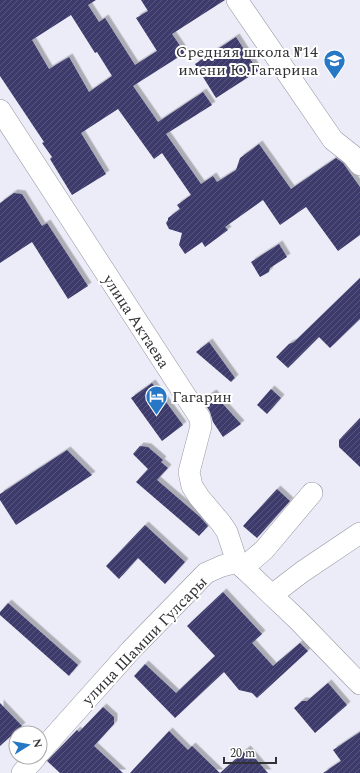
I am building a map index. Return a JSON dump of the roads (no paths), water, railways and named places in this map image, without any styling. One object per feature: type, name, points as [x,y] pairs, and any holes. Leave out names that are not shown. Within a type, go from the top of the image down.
[{"type":"street","points":[[237,0],[333,140],[352,155],[360,165]]},
{"type":"street","name":"улица Актаева","points":[[0,110],[200,418],[202,426],[189,472],[192,486],[199,498],[227,532],[240,565]]},
{"type":"street","points":[[312,493],[264,550],[240,565],[298,620],[360,684]]},
{"type":"street","points":[[272,595],[302,572],[360,532]]},
{"type":"street","name":"улица Шамши Гулсары","points":[[48,743],[131,650],[206,573],[222,566],[240,565]]},
{"type":"street","points":[[22,773],[29,765]]},
{"type":"place","name":"Средняя школа №14 имени Ю.Гагарина","points":[[334,80]]},
{"type":"place","name":"Гагарин","points":[[157,416]]}]
